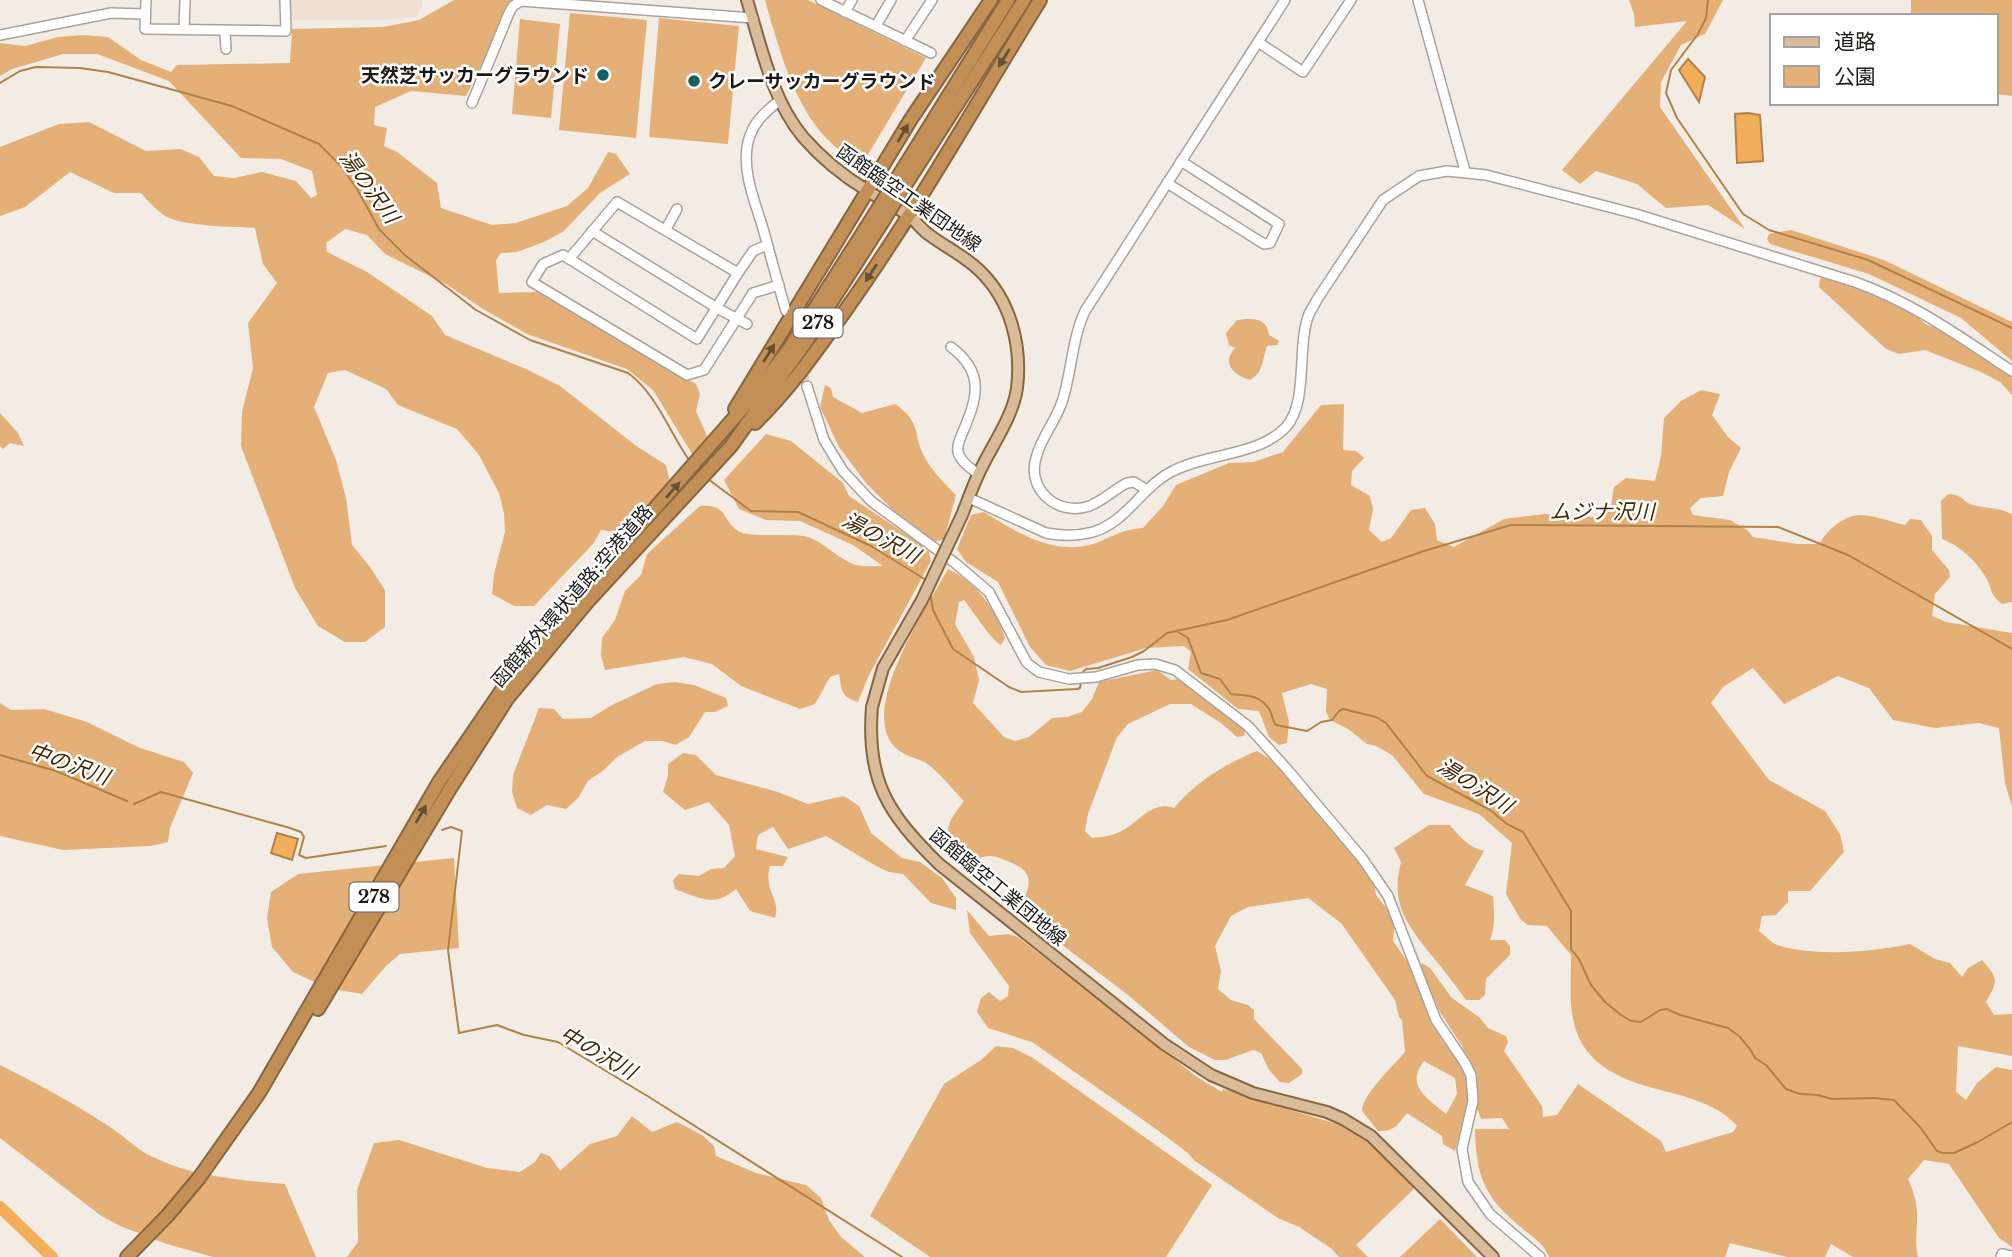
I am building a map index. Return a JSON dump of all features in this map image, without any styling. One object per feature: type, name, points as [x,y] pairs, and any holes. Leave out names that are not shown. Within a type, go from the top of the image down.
[{"type":"highway","points":[[743,418],[911,119],[991,0]]},
{"type":"highway","name":"278","points":[[743,418],[878,219],[1008,0]]},
{"type":"highway","name":"278","points":[[898,187],[1024,0]]},
{"type":"highway","points":[[743,418],[772,407],[863,285],[1040,0]]},
{"type":"highway","name":"函館新外環状道路;空港道路","points":[[136,1257],[204,1181],[264,1096],[507,699],[721,434],[743,418]]},
{"type":"highway","name":"函館新外環状道路;空港道路","points":[[127,1257],[199,1178],[259,1093],[439,782],[504,687],[550,628],[731,446],[743,418]]},
{"type":"main road","name":"函館臨空工業団地線","points":[[747,0],[780,100],[790,121],[827,163],[868,192],[908,215],[927,233],[979,270],[995,289],[1010,318],[1016,344],[1019,368],[1016,392],[1007,417],[978,474],[922,600],[883,668],[872,707],[871,746],[884,795],[909,835],[939,864],[1164,1044],[1211,1075],[1253,1093],[1327,1112],[1371,1136],[1493,1257]]},
{"type":"street","points":[[146,0],[145,29],[286,31],[285,0]]},
{"type":"street","points":[[184,29],[185,0]]},
{"type":"street","points":[[821,0],[931,53]]},
{"type":"street","points":[[845,12],[852,0]]},
{"type":"street","points":[[876,26],[891,0]]},
{"type":"street","points":[[905,41],[932,0]]},
{"type":"street","points":[[1147,490],[1134,482],[1127,483],[1090,506],[1068,509],[1044,496],[1035,478],[1035,461],[1063,397],[1075,336],[1085,311],[1285,0]]},
{"type":"street","points":[[1258,42],[1303,72],[1351,0]]},
{"type":"street","points":[[1418,0],[1465,171]]},
{"type":"street","points":[[472,103],[509,13],[521,1],[752,18]]},
{"type":"street","points":[[0,35],[111,13],[145,14]]},
{"type":"street","points":[[225,31],[226,49]]},
{"type":"street","points":[[780,100],[758,119],[747,150],[750,182],[786,311]]},
{"type":"street","points":[[1167,183],[1264,244],[1270,243],[1279,224],[1181,161]]},
{"type":"street","points":[[968,498],[1036,529],[1059,536],[1094,532],[1122,516],[1169,472],[1192,461],[1256,446],[1271,439],[1286,427],[1295,413],[1299,400],[1304,328],[1310,314],[1383,200],[1409,181],[1432,173],[1465,171],[1636,215],[1864,285],[1923,312],[2012,371]]},
{"type":"street","points":[[569,259],[617,202],[738,274]]},
{"type":"street","points":[[666,229],[677,209]]},
{"type":"street","points":[[592,230],[747,324]]},
{"type":"street","points":[[767,245],[753,251],[697,339],[563,256],[543,264],[533,282],[687,374],[704,370],[753,293],[779,285]]},
{"type":"street","points":[[951,347],[967,360],[976,385],[974,405],[958,450],[962,461],[978,474]]},
{"type":"street","points":[[807,386],[829,450],[856,487],[989,592],[1027,663],[1039,672],[1054,677],[1082,678],[1147,664],[1168,667],[1184,675],[1258,735],[1376,877],[1388,896],[1436,1020],[1471,1075],[1473,1101],[1462,1149],[1468,1182],[1490,1214],[1540,1257]]},
{"type":"street","points":[[2001,1257],[2002,1254],[2012,1256]]},
{"type":"shaded area","points":[[290,0],[422,0],[422,7],[416,17],[383,20],[290,20]]},
{"type":"shaded area","points":[[1688,59],[1705,77],[1699,102],[1679,70]]},
{"type":"shaded area","points":[[1735,114],[1760,115],[1763,161],[1737,163]]},
{"type":"shaded area","points":[[277,833],[298,839],[292,860],[271,853]]},
{"type":"green space","points":[[454,0],[514,0],[466,96],[411,91],[375,107],[374,125],[387,128],[384,146],[397,152],[437,183],[441,208],[492,225],[516,223],[567,206],[588,188],[608,152],[616,154],[630,174],[600,193],[564,231],[517,252],[501,253],[496,260],[499,293],[537,292],[696,384],[700,394],[696,411],[710,443],[694,457],[653,390],[627,369],[527,334],[446,284],[385,254],[367,235],[345,229],[326,243],[327,252],[367,272],[432,316],[445,335],[560,386],[635,445],[666,465],[671,486],[627,534],[601,530],[593,544],[534,606],[514,606],[492,594],[494,574],[505,532],[504,513],[499,493],[479,455],[457,429],[398,405],[386,389],[345,370],[328,373],[314,407],[336,460],[346,498],[352,545],[385,590],[385,627],[365,642],[345,642],[318,626],[295,588],[241,446],[242,412],[253,368],[248,323],[277,283],[263,264],[255,228],[173,219],[158,211],[141,193],[114,193],[70,172],[25,207],[0,216],[0,147],[59,124],[89,122],[146,151],[180,149],[199,157],[214,176],[234,178],[262,172],[296,181],[311,198],[317,195],[312,171],[281,159],[241,158],[169,81],[97,54],[63,54],[12,69],[0,76],[0,43],[25,46],[58,37],[108,37],[141,60],[171,72],[177,65],[290,63],[292,29],[383,27],[419,20]]},
{"type":"green space","points":[[765,0],[808,0],[926,58],[861,166],[826,138],[807,112],[785,66]]},
{"type":"green space","points":[[1629,0],[1723,0],[1705,34],[1681,45],[1661,82],[1660,107],[1745,229],[1708,205],[1666,208],[1637,184],[1596,171],[1580,184],[1562,170],[1687,21],[1635,27]]},
{"type":"green space","points":[[1911,0],[2012,0],[2012,96],[1998,94],[1998,14],[1911,14]]},
{"type":"green space","name":"天然芝サッカーグラウンド","points":[[570,13],[647,20],[636,138],[559,130]]},
{"type":"green space","name":"クレーサッカーグラウンド","points":[[659,18],[739,26],[728,144],[649,137]]},
{"type":"green space","points":[[520,19],[560,24],[551,118],[512,114]]},
{"type":"green space","points":[[1791,230],[1884,260],[2012,322],[2012,361],[1961,318],[1869,274],[1770,244],[1767,239],[1769,234]]},
{"type":"green space","points":[[1827,275],[1866,289],[1913,311],[1925,324],[1946,331],[2012,376],[2012,395],[2000,382],[1981,372],[1925,350],[1899,354],[1886,349],[1819,287],[1820,279]]},
{"type":"green space","points":[[1253,319],[1262,322],[1269,335],[1279,341],[1277,345],[1267,346],[1260,369],[1250,380],[1234,372],[1229,363],[1235,348],[1229,345],[1226,333],[1237,320]]},
{"type":"green space","points":[[825,385],[831,388],[833,397],[862,413],[895,404],[913,422],[920,448],[927,461],[956,495],[944,540],[935,541],[900,517],[866,483],[839,447],[820,407]]},
{"type":"green space","points":[[1701,390],[1720,394],[1712,415],[1728,437],[1741,448],[1729,472],[1723,496],[1701,498],[1690,508],[1693,515],[1730,520],[1753,537],[1797,544],[1820,544],[1836,525],[1854,516],[1871,516],[1905,525],[1910,519],[1921,520],[1932,536],[1932,550],[1949,570],[1950,577],[1935,594],[1932,616],[1946,622],[2012,633],[2012,807],[2005,783],[1999,728],[1979,723],[1935,728],[1893,720],[1869,688],[1838,676],[1784,704],[1753,668],[1723,687],[1711,703],[1769,780],[1825,811],[1840,834],[1844,852],[1810,891],[1788,891],[1788,902],[1776,915],[1762,916],[1759,931],[1777,945],[1808,951],[1861,951],[1910,944],[1935,959],[1950,963],[1962,977],[1968,968],[1982,960],[1994,976],[1993,989],[1986,1002],[1994,1015],[2012,1014],[2012,1056],[1958,1046],[1956,1092],[1966,1100],[1977,1083],[1996,1067],[2012,1070],[2012,1247],[1999,1238],[1949,1164],[1924,1160],[1908,1179],[1917,1208],[1918,1257],[1853,1257],[1831,1244],[1825,1257],[1787,1257],[1730,1243],[1725,1257],[1549,1257],[1544,1248],[1500,1207],[1485,1186],[1478,1161],[1475,1129],[1509,1129],[1502,1118],[1481,1119],[1478,1110],[1462,1125],[1455,1151],[1443,1144],[1442,1136],[1407,1113],[1392,1129],[1378,1131],[1362,1111],[1372,1089],[1405,1052],[1402,1020],[1395,1000],[1341,923],[1308,898],[1248,907],[1231,916],[1215,946],[1221,971],[1218,989],[1231,1000],[1248,1005],[1254,1010],[1254,1019],[1302,1069],[1302,1074],[1289,1083],[1280,1082],[1269,1070],[1261,1053],[1253,1050],[1226,1060],[1215,1060],[1189,1047],[1128,995],[1032,922],[1022,903],[1029,882],[1026,872],[995,856],[975,858],[957,852],[950,843],[948,831],[953,816],[964,801],[926,763],[897,749],[886,732],[884,711],[889,686],[899,659],[948,569],[967,581],[984,598],[997,617],[1005,638],[1001,645],[997,642],[964,600],[959,602],[955,624],[974,657],[979,680],[973,703],[1004,737],[1015,741],[1029,737],[1052,718],[1082,712],[1092,699],[1099,682],[1157,670],[1171,680],[1182,679],[1229,715],[1245,731],[1244,736],[1237,737],[1191,704],[1170,704],[1128,724],[1117,737],[1088,814],[1085,831],[1092,838],[1120,832],[1159,807],[1174,808],[1191,790],[1212,775],[1257,751],[1275,762],[1302,792],[1374,882],[1376,895],[1395,919],[1393,941],[1410,965],[1435,1029],[1444,1043],[1466,1056],[1440,1012],[1420,968],[1422,963],[1430,968],[1452,998],[1479,1017],[1488,1028],[1506,1036],[1508,1042],[1504,1051],[1542,1106],[1543,1117],[1557,1115],[1578,1084],[1661,1141],[1666,1152],[1733,1132],[1737,1126],[1716,1109],[1621,1076],[1592,1057],[1574,1025],[1571,955],[1547,926],[1528,925],[1521,920],[1506,894],[1512,843],[1479,814],[1424,794],[1392,755],[1367,744],[1348,729],[1330,720],[1326,712],[1327,689],[1311,684],[1282,693],[1289,722],[1287,743],[1279,745],[1269,737],[1259,711],[1238,709],[1188,669],[1191,652],[1184,646],[1146,648],[1070,671],[1046,665],[1030,647],[998,582],[966,562],[957,549],[971,515],[984,512],[1037,541],[1066,547],[1081,547],[1124,531],[1143,528],[1163,506],[1176,485],[1229,463],[1253,462],[1283,452],[1321,405],[1344,404],[1343,450],[1356,451],[1364,458],[1352,471],[1351,485],[1370,496],[1373,509],[1369,530],[1382,542],[1391,538],[1411,510],[1425,508],[1435,524],[1437,540],[1454,547],[1504,519],[1545,514],[1597,517],[1611,506],[1614,487],[1626,478],[1655,481],[1661,456],[1664,418],[1681,401]],"holes":[[[1424,1061],[1455,1078],[1457,1094],[1446,1114],[1421,1091],[1417,1078]]]},
{"type":"green space","points":[[0,413],[18,433],[24,446],[10,443],[3,449],[0,446]]},
{"type":"green space","points":[[766,434],[791,441],[843,483],[849,496],[928,549],[931,561],[868,677],[858,702],[845,695],[839,674],[830,677],[815,704],[800,709],[741,686],[712,664],[684,657],[605,670],[601,656],[602,638],[615,620],[625,591],[641,575],[647,554],[700,506],[720,510],[733,527],[743,533],[803,536],[817,541],[856,565],[883,566],[853,545],[800,521],[766,520],[739,509],[724,480]]},
{"type":"green space","points":[[1948,494],[1958,496],[1973,505],[2012,515],[2012,602],[2002,604],[1971,559],[1942,539],[1941,501]]},
{"type":"green space","points":[[675,682],[694,685],[726,698],[728,706],[715,712],[705,712],[689,737],[676,745],[662,741],[645,741],[617,757],[588,781],[578,798],[566,809],[547,805],[531,815],[517,808],[512,792],[513,775],[539,708],[554,709],[563,719],[591,718],[657,684]]},
{"type":"green space","points":[[0,703],[11,710],[44,709],[87,722],[140,748],[184,762],[193,773],[170,828],[168,842],[151,846],[63,850],[0,836]]},
{"type":"green space","points":[[683,753],[696,755],[716,775],[778,792],[808,804],[844,796],[859,806],[871,833],[902,858],[920,862],[942,878],[956,898],[956,910],[931,903],[903,874],[876,866],[826,836],[788,849],[773,827],[758,835],[756,849],[788,857],[783,866],[770,866],[768,875],[776,905],[775,918],[750,911],[736,889],[720,898],[706,900],[675,889],[673,880],[679,874],[699,876],[711,869],[724,868],[735,856],[729,825],[709,802],[685,810],[663,792],[668,776],[668,764]]},
{"type":"green space","points":[[1429,825],[1450,825],[1461,838],[1484,851],[1465,885],[1493,896],[1494,924],[1490,940],[1505,940],[1510,946],[1510,955],[1486,979],[1485,995],[1479,1000],[1466,1000],[1408,924],[1399,902],[1398,877],[1401,862],[1394,848]]},
{"type":"green space","points":[[454,858],[459,948],[400,954],[362,994],[327,988],[293,972],[272,947],[267,918],[271,892],[298,874]]},
{"type":"green space","points":[[967,910],[989,936],[1009,934],[1018,937],[1197,1077],[1222,1092],[1223,1089],[1343,1126],[1367,1141],[1414,1185],[1413,1190],[1356,1245],[1368,1257],[1339,1257],[1332,1249],[1299,1227],[1278,1218],[1195,1161],[1156,1129],[1032,1042],[988,1028],[977,1012],[981,998],[989,992],[1000,1001],[1008,996],[1009,986],[970,933]]},
{"type":"green space","points":[[996,1046],[1013,1048],[1033,1058],[1212,1185],[1166,1257],[930,1257],[870,1216],[944,1084],[981,1060]]},
{"type":"green space","points":[[0,1065],[78,1107],[140,1150],[169,1164],[218,1176],[285,1184],[316,1257],[213,1257],[167,1244],[120,1226],[100,1215],[0,1138]]},
{"type":"green space","points":[[632,1116],[652,1132],[677,1122],[702,1135],[714,1146],[716,1156],[756,1173],[806,1185],[821,1198],[829,1220],[841,1237],[865,1257],[347,1257],[358,1242],[357,1190],[374,1143],[399,1140],[487,1168],[520,1172],[535,1162],[541,1153],[550,1156],[560,1171],[590,1144],[617,1136]]},
{"type":"green space","points":[[1440,1219],[1477,1257],[1400,1257]]},
{"type":"waterway","points":[[1708,0],[1706,18],[1698,34],[1671,70],[1666,93],[1677,118],[1743,214],[1769,230],[1868,260],[2012,328]]},
{"type":"waterway","name":"湯の沢川","points":[[0,83],[20,71],[36,67],[108,72],[232,106],[319,144],[340,165],[357,189],[379,229],[406,256],[476,310],[530,340],[628,373],[655,402],[689,460]]},
{"type":"waterway","name":"湯の沢川","points":[[708,479],[751,511],[798,512],[871,546],[926,580]]},
{"type":"waterway","name":"ムジナ沢川","points":[[1082,673],[1086,669],[1132,657],[1167,633],[1227,620],[1424,551],[1511,525],[1778,527],[1848,555],[2012,649]]},
{"type":"waterway","name":"湯の沢川","points":[[930,592],[933,610],[953,649],[1009,687],[1021,692],[1077,689],[1080,688],[1081,682]]},
{"type":"waterway","name":"湯の沢川","points":[[1178,632],[1188,638],[1201,673],[1220,679],[1231,694],[1261,701],[1270,711],[1276,725],[1307,731],[1321,722],[1332,720],[1343,709],[1376,717],[1386,723],[1427,776],[1490,810],[1507,824],[1523,832],[1571,911],[1571,949],[1579,959],[1591,985],[1605,1002],[1631,1021],[1641,1022],[1660,1010],[1667,1009],[1728,1028],[1739,1036],[1755,1058],[1766,1065],[1786,1089],[1832,1099],[1894,1100],[1920,1127],[1937,1151],[1943,1153],[1954,1153],[2012,1122]]},
{"type":"waterway","name":"中の沢川","points":[[0,755],[56,771],[127,801]]},
{"type":"waterway","name":"中の沢川","points":[[134,804],[161,792],[290,828],[301,832],[304,837],[299,855],[306,858],[386,846]]},
{"type":"waterway","name":"中の沢川","points":[[442,830],[451,827],[462,831],[448,950],[459,1033],[497,1025],[524,1035],[558,1042],[902,1257]]},
{"type":"waterway","points":[[0,1207],[52,1257]]},
{"type":"tunnel","points":[[788,319],[807,386]]},
{"type":"place","name":"天然芝サッカーグラウンド","points":[[603,75]]},
{"type":"place","name":"クレーサッカーグラウンド","points":[[694,81]]}]
